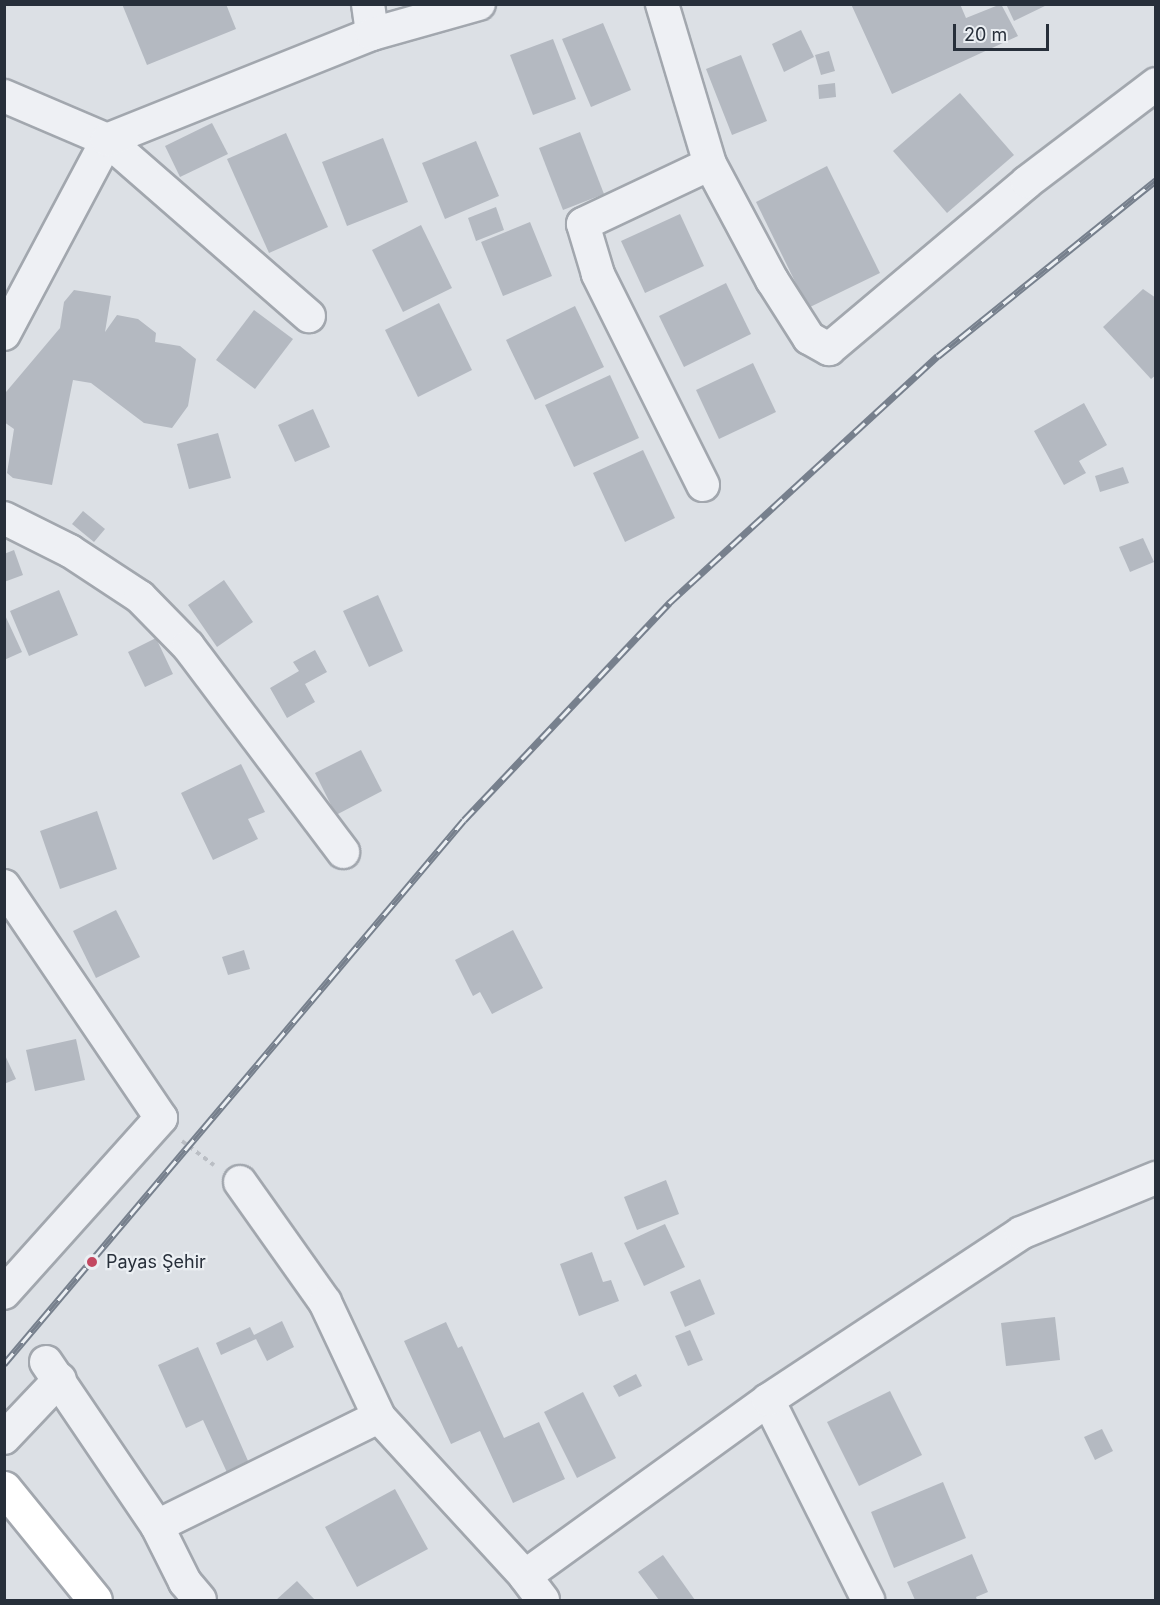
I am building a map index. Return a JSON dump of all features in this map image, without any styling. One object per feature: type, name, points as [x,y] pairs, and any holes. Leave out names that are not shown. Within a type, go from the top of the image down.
[{"type":"main road","points":[[4,1488],[94,1600]]},
{"type":"street","points":[[4,334],[107,140],[370,19],[479,4]]},
{"type":"street","points":[[662,4],[710,164],[772,280],[809,338],[829,349],[1027,182],[1155,84]]},
{"type":"street","points":[[4,96],[107,140],[309,316]]},
{"type":"street","points":[[703,485],[598,274],[583,224],[710,164]]},
{"type":"street","points":[[4,518],[70,551],[140,597],[188,646],[343,852]]},
{"type":"street","points":[[4,886],[161,1118],[4,1293]]},
{"type":"street","points":[[240,1182],[325,1302],[379,1417],[534,1588],[768,1400],[1021,1233],[1155,1178]]},
{"type":"street","points":[[4,1438],[53,1371],[157,1526],[185,1582],[200,1600]]},
{"type":"street","points":[[768,1400],[868,1600]]},
{"type":"street","points":[[157,1526],[379,1417]]},
{"type":"path","points":[[161,1118],[187,1146],[240,1182]]},
{"type":"building","points":[[122,4],[226,4],[236,29],[147,65]]},
{"type":"building","points":[[851,4],[960,4],[966,18],[1001,4],[1018,36],[892,94]]},
{"type":"building","points":[[1006,4],[1049,4],[1014,21]]},
{"type":"building","points":[[603,23],[631,90],[591,107],[562,39]]},
{"type":"building","points":[[801,30],[814,57],[784,72],[772,44]]},
{"type":"building","points":[[553,39],[576,99],[533,115],[510,55]]},
{"type":"building","points":[[829,51],[835,71],[821,75],[815,55]]},
{"type":"building","points":[[741,55],[767,121],[732,135],[706,69]]},
{"type":"building","points":[[835,83],[836,97],[819,99],[818,85]]},
{"type":"building","points":[[960,93],[1014,155],[947,213],[893,151]]},
{"type":"building","points":[[212,123],[228,154],[180,177],[165,146]]},
{"type":"building","points":[[580,132],[604,194],[563,210],[539,148]]},
{"type":"building","points":[[286,133],[328,227],[269,253],[227,159]]},
{"type":"building","points":[[383,138],[408,202],[347,226],[322,162]]},
{"type":"building","points":[[476,141],[499,196],[445,219],[422,163]]},
{"type":"building","points":[[827,166],[880,273],[808,308],[756,202]]},
{"type":"building","points":[[496,207],[504,230],[476,241],[468,218]]},
{"type":"building","points":[[680,214],[704,266],[645,293],[621,241]]},
{"type":"building","points":[[530,222],[552,276],[503,296],[481,242]]},
{"type":"building","points":[[421,225],[452,288],[403,312],[372,250]]},
{"type":"building","points":[[726,283],[751,334],[684,367],[659,316]]},
{"type":"building","points":[[1143,289],[1156,298],[1156,375],[1151,379],[1103,327]]},
{"type":"building","points":[[74,290],[111,296],[105,332],[117,315],[138,319],[156,333],[155,342],[180,346],[196,359],[188,406],[172,428],[144,423],[91,383],[73,380],[52,485],[13,478],[7,473],[14,429],[4,422],[6,392],[60,328],[64,302]]},
{"type":"building","points":[[439,303],[472,370],[418,397],[385,330]]},
{"type":"building","points":[[575,306],[604,367],[535,400],[506,340]]},
{"type":"building","points":[[254,310],[293,339],[255,389],[216,360]]},
{"type":"building","points":[[753,363],[776,412],[719,439],[696,390]]},
{"type":"building","points":[[610,375],[639,438],[574,467],[545,405]]},
{"type":"building","points":[[1084,403],[1107,445],[1079,461],[1086,473],[1064,485],[1034,431]]},
{"type":"building","points":[[313,409],[330,447],[295,462],[278,425]]},
{"type":"building","points":[[218,433],[231,478],[189,489],[177,444]]},
{"type":"building","points":[[643,450],[675,518],[625,542],[593,473]]},
{"type":"building","points":[[1123,467],[1129,483],[1100,492],[1095,476]]},
{"type":"building","points":[[83,511],[105,529],[94,542],[72,524]]},
{"type":"building","points":[[1143,538],[1154,562],[1130,572],[1119,547]]},
{"type":"building","points":[[14,550],[23,575],[4,582],[4,554]]},
{"type":"building","points":[[224,580],[253,622],[217,647],[188,605]]},
{"type":"building","points":[[59,590],[78,635],[29,656],[10,611]]},
{"type":"building","points":[[378,595],[403,651],[369,667],[343,611]]},
{"type":"building","points":[[4,613],[22,652],[4,660]]},
{"type":"building","points":[[156,638],[173,674],[145,687],[128,652]]},
{"type":"building","points":[[315,650],[327,672],[305,684],[315,702],[287,718],[270,688],[299,671],[293,662]]},
{"type":"building","points":[[361,750],[382,791],[336,815],[315,773]]},
{"type":"building","points":[[241,764],[265,812],[248,819],[258,839],[213,860],[181,793]]},
{"type":"building","points":[[97,811],[117,869],[60,889],[40,831]]},
{"type":"building","points":[[116,910],[140,957],[96,978],[73,931]]},
{"type":"building","points":[[513,930],[543,988],[492,1014],[480,992],[473,996],[455,960]]},
{"type":"building","points":[[244,950],[250,969],[228,975],[222,957]]},
{"type":"building","points":[[76,1039],[85,1080],[35,1091],[26,1050]]},
{"type":"building","points":[[4,1053],[16,1079],[4,1084]]},
{"type":"building","points":[[666,1180],[679,1214],[637,1230],[624,1197]]},
{"type":"building","points":[[665,1224],[685,1267],[644,1286],[624,1243]]},
{"type":"building","points":[[592,1252],[603,1282],[611,1280],[619,1301],[579,1316],[560,1264]]},
{"type":"building","points":[[700,1279],[715,1314],[685,1327],[670,1292]]},
{"type":"building","points":[[1055,1317],[1060,1360],[1006,1366],[1001,1323]]},
{"type":"building","points":[[282,1321],[294,1347],[267,1361],[256,1339],[221,1355],[216,1343],[250,1327],[254,1335]]},
{"type":"building","points":[[446,1322],[458,1348],[462,1346],[504,1438],[539,1422],[565,1479],[513,1503],[480,1431],[451,1444],[404,1341]]},
{"type":"building","points":[[690,1330],[703,1360],[688,1366],[675,1336]]},
{"type":"building","points":[[198,1347],[252,1470],[230,1479],[203,1420],[186,1428],[158,1365]]},
{"type":"building","points":[[636,1374],[642,1386],[619,1397],[613,1386]]},
{"type":"building","points":[[890,1391],[922,1455],[859,1486],[827,1422]]},
{"type":"building","points":[[583,1392],[616,1458],[577,1478],[544,1412]]},
{"type":"building","points":[[1102,1429],[1113,1451],[1095,1460],[1084,1437]]},
{"type":"building","points":[[943,1482],[966,1538],[894,1568],[871,1512]]},
{"type":"building","points":[[395,1489],[428,1549],[357,1587],[325,1527]]},
{"type":"building","points":[[972,1554],[988,1592],[976,1597],[977,1600],[915,1600],[907,1582]]},
{"type":"building","points":[[663,1555],[695,1600],[659,1600],[638,1572]]},
{"type":"building","points":[[297,1581],[315,1600],[276,1600]]},
{"type":"railway","points":[[4,1364],[464,820],[669,603],[938,356],[1156,180]]},
{"type":"place","name":"Payas Şehi̇r","points":[[92,1262]]}]
